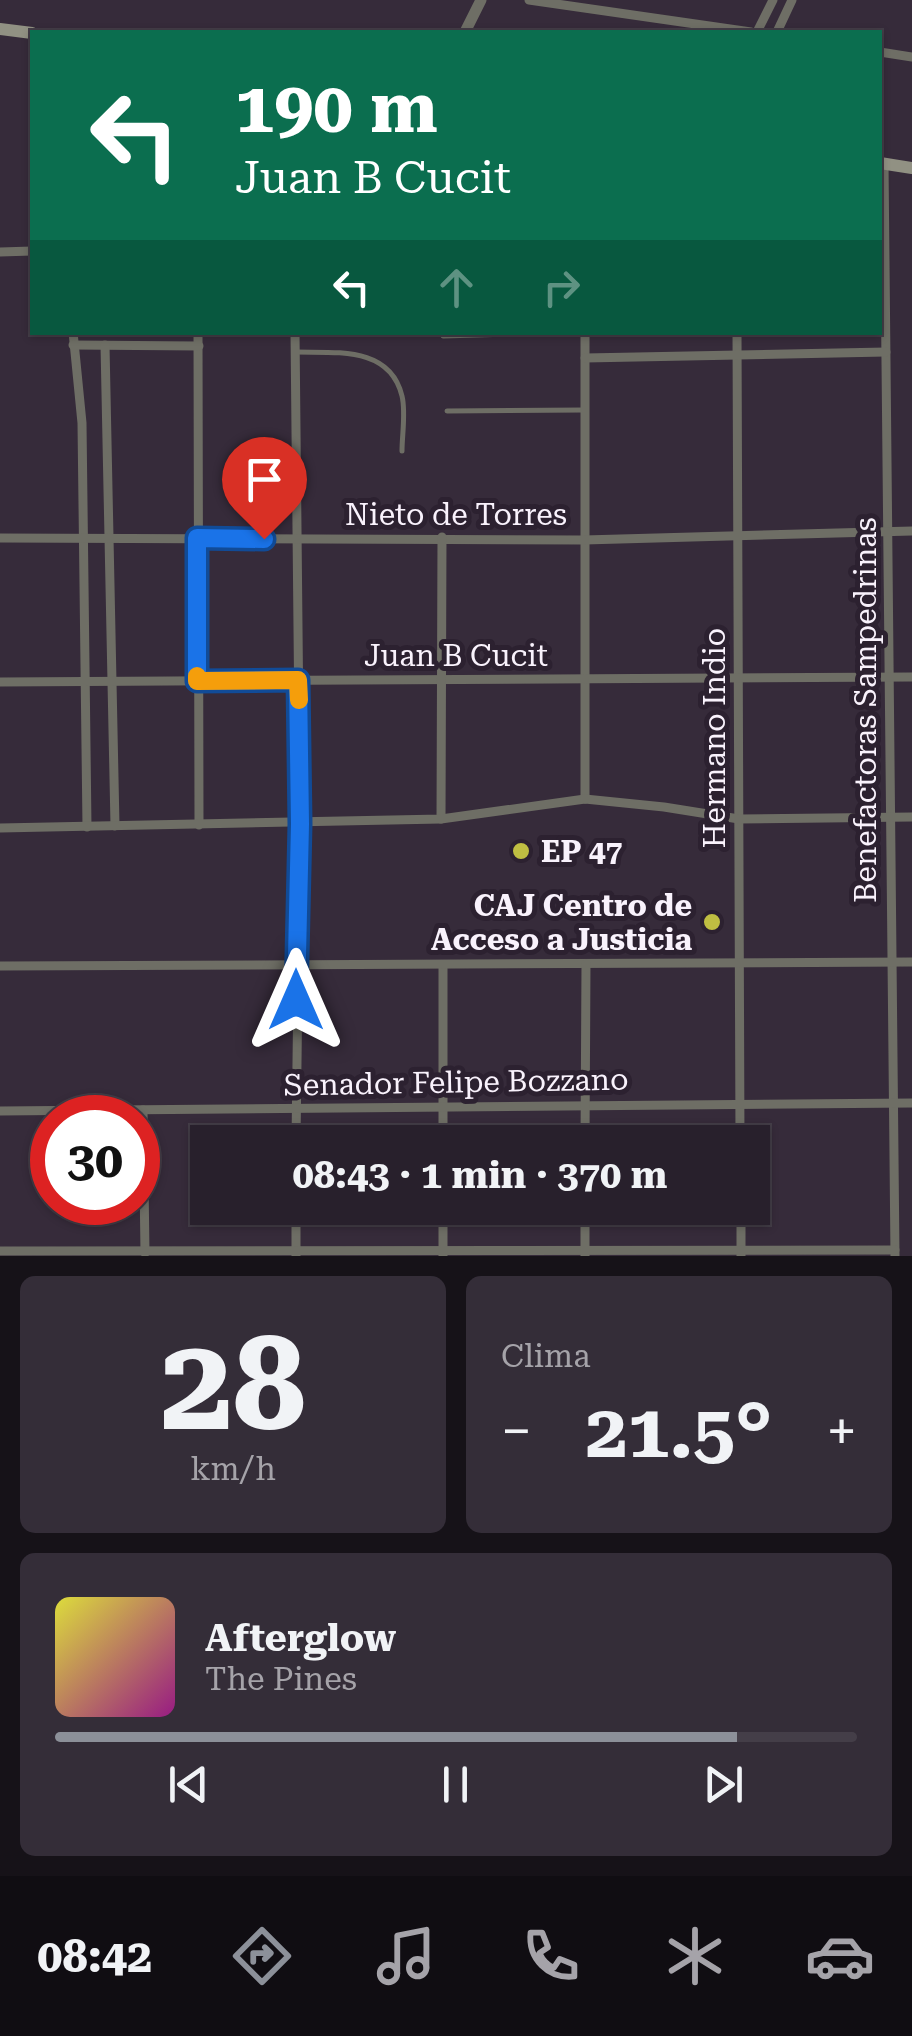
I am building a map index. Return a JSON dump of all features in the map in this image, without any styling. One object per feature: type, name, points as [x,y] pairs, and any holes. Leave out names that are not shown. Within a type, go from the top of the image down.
[{"type":"main road","points":[[0,29],[30,34]]},
{"type":"main road","points":[[882,164],[912,168]]},
{"type":"street","points":[[466,30],[480,0]]},
{"type":"street","points":[[529,0],[740,30]]},
{"type":"street","points":[[755,30],[774,0]]},
{"type":"street","points":[[777,30],[792,0]]},
{"type":"street","points":[[882,52],[912,57]]},
{"type":"street","name":"Benefactoras Sampedrinas","points":[[882,164],[890,531],[895,1253]]},
{"type":"street","points":[[0,252],[30,251]]},
{"type":"street","points":[[73,335],[82,422],[88,827]]},
{"type":"street","points":[[198,335],[199,825]]},
{"type":"street","points":[[295,335],[300,824],[296,1125]]},
{"type":"street","points":[[582,335],[585,799]]},
{"type":"street","name":"Hermano Indio","points":[[736,335],[740,1125]]},
{"type":"street","points":[[73,345],[198,346]]},
{"type":"street","points":[[105,345],[115,826]]},
{"type":"street","points":[[585,358],[886,352]]},
{"type":"street","name":"Nieto de Torres","points":[[0,538],[584,540],[912,531]]},
{"type":"street","points":[[441,819],[442,537]]},
{"type":"street","name":"Juan B Cucit","points":[[0,682],[912,677]]},
{"type":"street","points":[[0,828],[441,819],[585,799],[664,806],[739,819],[912,818]]},
{"type":"street","points":[[0,966],[912,962]]},
{"type":"street","points":[[585,1125],[586,964]]},
{"type":"street","points":[[443,965],[443,1125]]},
{"type":"street","name":"Senador Felipe Bozzano","points":[[160,1110],[912,1102]]},
{"type":"street","name":"Senador Felipe Bozzano","points":[[0,1110],[30,1110]]},
{"type":"street","points":[[145,1225],[145,1254]]},
{"type":"street","points":[[296,1225],[296,1254]]},
{"type":"street","points":[[443,1225],[443,1253]]},
{"type":"street","points":[[585,1225],[585,1252]]},
{"type":"street","points":[[741,1225],[741,1252]]},
{"type":"street","points":[[0,1251],[895,1253]]},
{"type":"lane","points":[[443,336],[478,335]]},
{"type":"lane","points":[[295,352],[360,354],[378,361],[403,397],[402,451]]},
{"type":"lane","points":[[447,411],[584,410]]},
{"type":"slow traffic","points":[[197,676],[197,681],[298,680],[299,700]]},
{"type":"place","name":"EP 47","points":[[521,851]]},
{"type":"place","name":"CAJ Centro de Acceso a Justicia","points":[[712,922]]},
{"type":"route","points":[[264,539],[197,538],[197,681],[298,680],[296,1000]]}]
